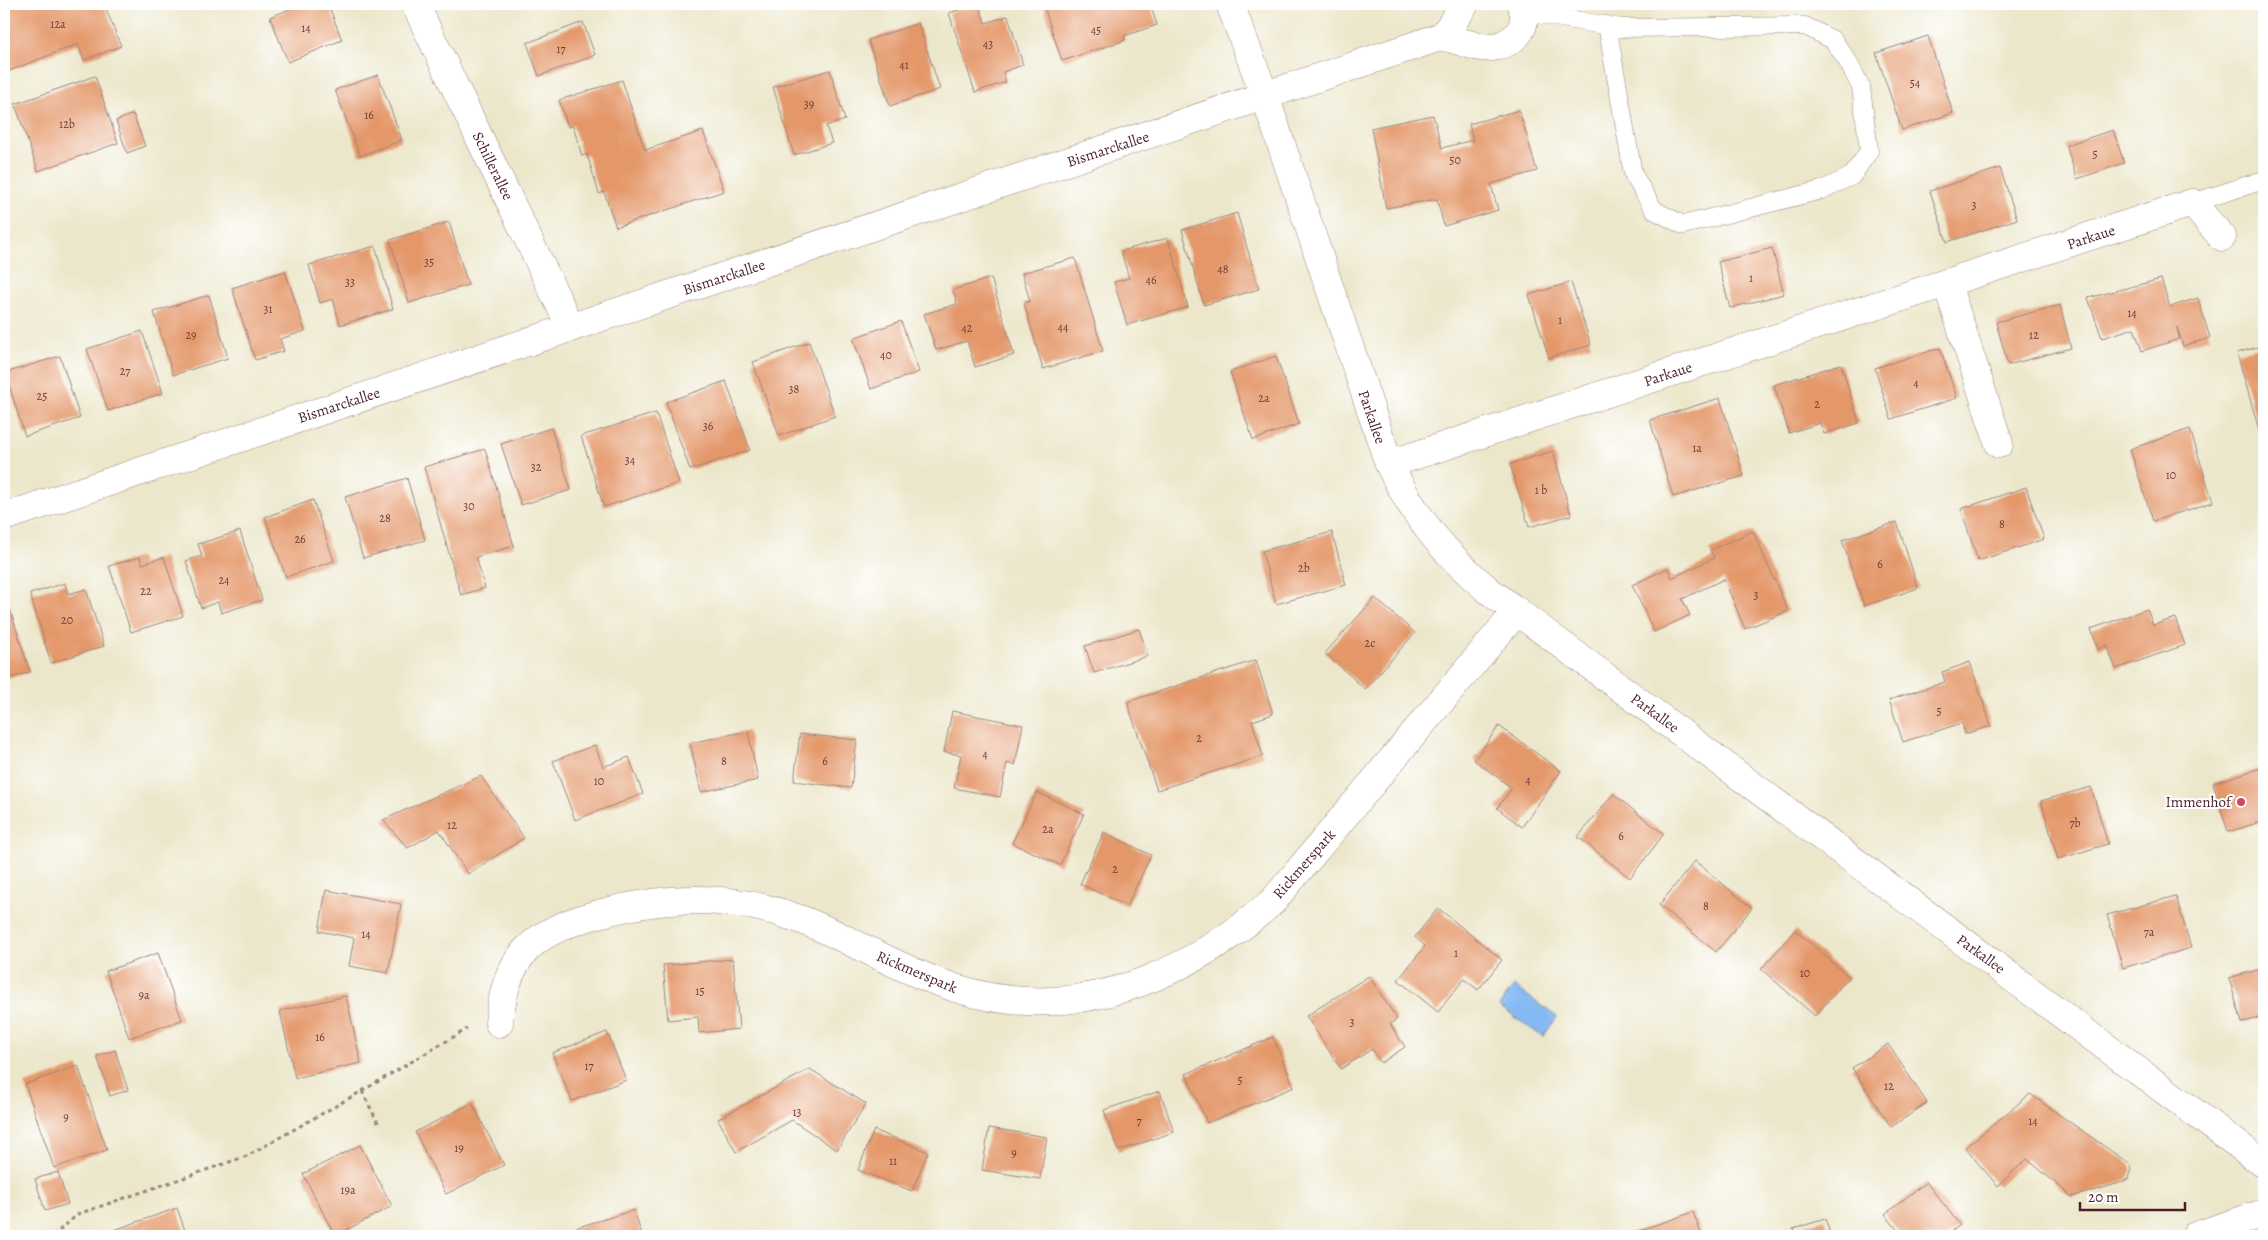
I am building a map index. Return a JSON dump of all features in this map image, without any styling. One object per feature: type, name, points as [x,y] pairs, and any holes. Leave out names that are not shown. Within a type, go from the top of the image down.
[{"type":"street","name":"Schillerallee","points":[[415,4],[571,328]]},
{"type":"street","name":"Parkallee","points":[[1230,4],[1265,96],[1389,464],[1412,508],[1442,548],[1460,566],[1517,611],[2264,1164]]},
{"type":"street","points":[[1465,4],[1444,36],[1483,48],[1502,45],[1517,38],[1524,24],[1523,8]]},
{"type":"street","name":"Bismarckallee","points":[[4,517],[1444,36]]},
{"type":"street","points":[[2192,203],[2222,237]]},
{"type":"street","name":"Parkaue","points":[[1389,464],[2192,203]]},
{"type":"street","points":[[1947,284],[1999,444]]},
{"type":"street","name":"Rickmerspark","points":[[500,1017],[505,989],[516,963],[534,942],[545,934],[571,922],[623,907],[682,899],[740,903],[798,918],[925,978],[991,998],[1036,1001],[1081,998],[1130,986],[1162,975],[1221,943],[1273,901],[1517,611]]},
{"type":"street","points":[[2195,1236],[2264,1213]]},
{"type":"lane","points":[[1523,8],[1607,25],[1621,28],[1805,26],[1833,40],[1847,60],[1861,87],[1869,151],[1852,176],[1822,190],[1683,225],[1654,210],[1633,174],[1607,25]]},
{"type":"lane","points":[[2192,203],[2264,180]]},
{"type":"path","points":[[53,1236],[78,1214],[247,1156],[362,1091],[500,1017]]},
{"type":"path","points":[[362,1091],[379,1125]]},
{"type":"water","points":[[1514,986],[1557,1017],[1543,1037],[1499,1006]]},
{"type":"building","points":[[4,4],[104,4],[121,46],[84,60],[78,44],[4,73]]},
{"type":"building","points":[[303,4],[328,4],[342,40],[288,62],[270,17]]},
{"type":"building","points":[[979,4],[985,23],[1008,16],[1023,65],[1003,72],[1006,82],[975,92],[949,13]]},
{"type":"building","points":[[1043,4],[1150,4],[1157,25],[1124,36],[1125,40],[1062,61]]},
{"type":"building","points":[[583,22],[595,55],[539,76],[527,43]]},
{"type":"building","points":[[918,23],[940,89],[890,106],[868,40]]},
{"type":"building","points":[[1928,36],[1953,113],[1902,130],[1876,53]]},
{"type":"building","points":[[830,70],[845,120],[826,126],[832,143],[794,155],[773,87]]},
{"type":"building","points":[[378,75],[402,140],[360,156],[335,90]]},
{"type":"building","points":[[95,76],[118,143],[38,171],[15,104]]},
{"type":"building","points":[[622,80],[645,150],[703,131],[724,191],[616,227],[604,192],[599,194],[587,154],[582,156],[573,126],[568,127],[559,100]]},
{"type":"building","points":[[1519,110],[1537,171],[1491,184],[1498,210],[1444,226],[1437,199],[1386,208],[1371,128],[1433,115],[1442,148],[1473,140],[1469,124]]},
{"type":"building","points":[[133,114],[145,146],[127,153],[116,121]]},
{"type":"building","points":[[2113,130],[2124,163],[2077,179],[2066,145]]},
{"type":"building","points":[[2000,168],[2017,219],[1947,242],[1930,191]]},
{"type":"building","points":[[1237,213],[1259,289],[1204,305],[1182,230]]},
{"type":"building","points":[[449,222],[468,285],[409,303],[390,240]]},
{"type":"building","points":[[1168,238],[1188,307],[1127,325],[1114,282],[1129,278],[1121,251]]},
{"type":"building","points":[[375,246],[393,309],[340,325],[333,299],[320,303],[309,265]]},
{"type":"building","points":[[1772,248],[1784,294],[1730,308],[1718,262]]},
{"type":"building","points":[[1075,258],[1103,351],[1043,369],[1024,303],[1030,301],[1022,273]]},
{"type":"building","points":[[285,271],[305,331],[280,339],[284,351],[255,360],[232,288]]},
{"type":"building","points":[[991,278],[1014,355],[975,367],[967,341],[936,350],[924,314],[957,304],[953,290]]},
{"type":"building","points":[[2161,279],[2170,307],[2198,298],[2210,338],[2183,346],[2177,327],[2179,339],[2142,351],[2134,328],[2102,338],[2088,298]]},
{"type":"building","points":[[1571,282],[1591,345],[1549,358],[1529,295]]},
{"type":"building","points":[[209,295],[228,358],[173,375],[154,312]]},
{"type":"building","points":[[2060,305],[2071,348],[2008,365],[1996,322]]},
{"type":"building","points":[[901,321],[919,372],[871,389],[853,338]]},
{"type":"building","points":[[142,331],[163,393],[108,411],[87,349]]},
{"type":"building","points":[[809,342],[835,416],[779,436],[753,362]]},
{"type":"building","points":[[2264,345],[2264,436],[2261,437],[2237,353]]},
{"type":"building","points":[[1940,348],[1957,398],[1891,419],[1875,368]]},
{"type":"building","points":[[60,356],[80,418],[25,436],[5,373]]},
{"type":"building","points":[[1276,356],[1299,424],[1253,440],[1230,372]]},
{"type":"building","points":[[1841,364],[1859,423],[1824,434],[1820,423],[1789,433],[1774,385]]},
{"type":"building","points":[[726,381],[750,450],[690,470],[666,402]]},
{"type":"building","points":[[1720,398],[1744,476],[1673,497],[1650,420]]},
{"type":"building","points":[[656,413],[679,483],[604,507],[581,436]]},
{"type":"building","points":[[551,428],[571,490],[521,505],[501,444]]},
{"type":"building","points":[[2190,429],[2213,502],[2153,521],[2130,449]]},
{"type":"building","points":[[485,449],[514,546],[476,557],[485,588],[461,595],[424,467]]},
{"type":"building","points":[[1553,451],[1571,515],[1529,527],[1510,464]]},
{"type":"building","points":[[407,478],[425,540],[363,558],[345,497]]},
{"type":"building","points":[[2026,487],[2044,539],[1978,561],[1961,509]]},
{"type":"building","points":[[313,500],[334,561],[286,577],[265,517]]},
{"type":"building","points":[[1897,522],[1918,588],[1864,606],[1842,540]]},
{"type":"building","points":[[240,531],[262,600],[221,613],[218,602],[201,608],[186,561],[202,556],[198,544]]},
{"type":"building","points":[[1753,531],[1788,611],[1745,629],[1724,579],[1682,599],[1690,615],[1654,632],[1632,585],[1668,568],[1672,578],[1714,558],[1710,550]]},
{"type":"building","points":[[1332,532],[1346,585],[1276,604],[1262,551]]},
{"type":"building","points":[[140,557],[142,564],[164,557],[183,616],[131,632],[109,566]]},
{"type":"building","points":[[65,583],[68,594],[86,589],[104,646],[51,663],[30,594]]},
{"type":"building","points":[[1375,598],[1415,633],[1365,689],[1325,653]]},
{"type":"building","points":[[8,603],[30,672],[4,680],[4,604]]},
{"type":"building","points":[[2147,609],[2153,625],[2175,618],[2185,645],[2116,669],[2107,645],[2098,649],[2091,629]]},
{"type":"building","points":[[1139,629],[1148,656],[1094,673],[1085,646]]},
{"type":"building","points":[[1256,660],[1273,714],[1252,721],[1263,756],[1157,790],[1127,702]]},
{"type":"building","points":[[1970,662],[1991,726],[1965,734],[1962,723],[1903,742],[1889,700],[1945,682],[1942,672]]},
{"type":"building","points":[[952,711],[1023,725],[1015,765],[1007,763],[1000,797],[954,788],[961,755],[944,752]]},
{"type":"building","points":[[1499,726],[1561,771],[1522,827],[1497,808],[1512,788],[1474,760]]},
{"type":"building","points":[[748,731],[758,780],[701,792],[690,743]]},
{"type":"building","points":[[800,734],[857,740],[851,788],[794,781]]},
{"type":"building","points":[[595,745],[603,767],[629,757],[643,794],[575,820],[553,761]]},
{"type":"building","name":"Immenhof","points":[[2264,767],[2264,821],[2228,832],[2213,783]]},
{"type":"building","points":[[481,776],[524,838],[468,874],[439,830],[408,848],[383,820]]},
{"type":"building","points":[[2091,787],[2108,844],[2058,859],[2041,801]]},
{"type":"building","points":[[1037,792],[1084,814],[1060,865],[1012,843]]},
{"type":"building","points":[[1613,794],[1664,834],[1630,878],[1578,837]]},
{"type":"building","points":[[1104,832],[1151,855],[1127,906],[1080,884]]},
{"type":"building","points":[[1695,861],[1752,908],[1716,952],[1659,905]]},
{"type":"building","points":[[326,890],[401,904],[388,973],[349,966],[354,938],[319,931]]},
{"type":"building","points":[[2176,896],[2191,948],[2123,968],[2107,915]]},
{"type":"building","points":[[1438,908],[1502,960],[1478,990],[1464,979],[1438,1012],[1398,980],[1425,946],[1415,937]]},
{"type":"building","points":[[1795,930],[1849,977],[1815,1016],[1761,969]]},
{"type":"building","points":[[158,953],[182,1020],[129,1038],[106,971]]},
{"type":"building","points":[[733,959],[739,1029],[699,1033],[698,1017],[668,1020],[663,965]]},
{"type":"building","points":[[2264,968],[2264,1016],[2242,1023],[2229,978]]},
{"type":"building","points":[[1369,976],[1397,1019],[1390,1024],[1405,1047],[1381,1063],[1372,1049],[1341,1069],[1306,1016]]},
{"type":"building","points":[[346,996],[361,1063],[295,1078],[280,1011]]},
{"type":"building","points":[[607,1032],[626,1080],[572,1101],[552,1053]]},
{"type":"building","points":[[1273,1037],[1294,1087],[1207,1123],[1186,1074]]},
{"type":"building","points":[[1888,1044],[1927,1103],[1891,1127],[1852,1068]]},
{"type":"building","points":[[115,1050],[128,1090],[110,1096],[97,1056]]},
{"type":"building","points":[[78,1066],[107,1150],[54,1168],[25,1084]]},
{"type":"building","points":[[810,1069],[866,1104],[837,1150],[792,1120],[736,1152],[718,1119]]},
{"type":"building","points":[[1160,1091],[1174,1132],[1118,1151],[1104,1110]]},
{"type":"building","points":[[2030,1094],[2131,1165],[2132,1170],[2129,1178],[2123,1182],[2072,1197],[2027,1159],[1998,1186],[1965,1148]]},
{"type":"building","points":[[472,1103],[504,1165],[446,1194],[415,1132]]},
{"type":"building","points":[[989,1128],[1047,1137],[1040,1179],[982,1170]]},
{"type":"building","points":[[874,1130],[928,1152],[912,1191],[858,1170]]},
{"type":"building","points":[[360,1145],[392,1206],[335,1236],[303,1174]]},
{"type":"building","points":[[58,1172],[68,1204],[45,1211],[35,1179]]},
{"type":"building","points":[[1926,1182],[1960,1225],[1946,1236],[1902,1236],[1885,1214]]},
{"type":"building","points":[[177,1208],[187,1236],[97,1236]]},
{"type":"building","points":[[634,1210],[642,1236],[578,1236],[575,1228]]},
{"type":"building","points":[[1693,1212],[1702,1236],[1630,1236],[1629,1234]]},
{"type":"building","points":[[1825,1219],[1831,1236],[1795,1236],[1793,1229]]},
{"type":"place","name":"Immenhof","points":[[2241,802]]}]
